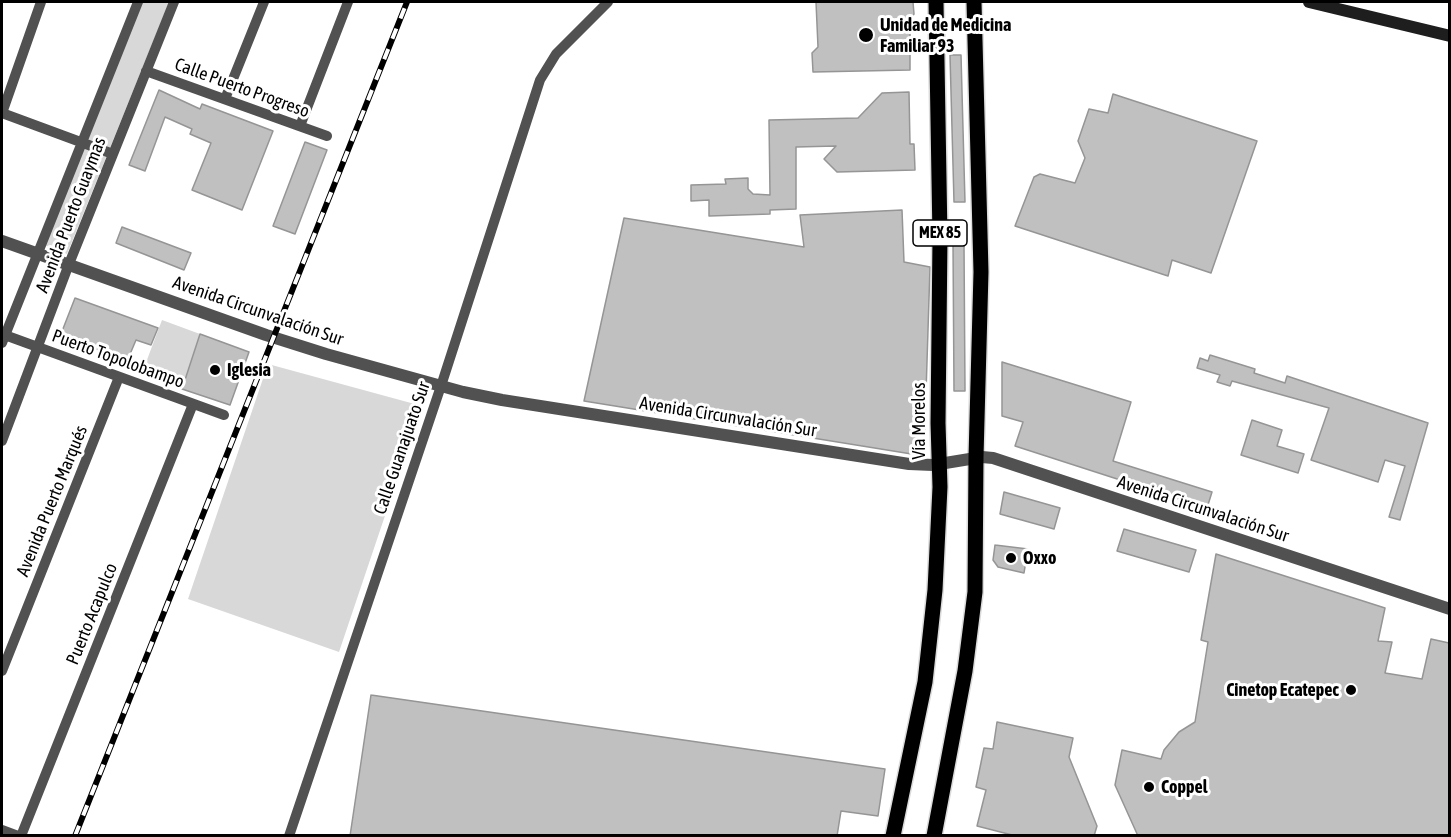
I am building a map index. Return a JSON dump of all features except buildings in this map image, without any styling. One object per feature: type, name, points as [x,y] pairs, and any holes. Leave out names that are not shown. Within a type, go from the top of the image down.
[{"type":"main road","name":"Vía Morelos","points":[[893,836],[925,682],[935,590],[939,465],[940,238],[936,2]]},
{"type":"main road","name":"MEX 85","points":[[934,836],[957,715],[972,621],[975,581],[981,272],[974,2]]},
{"type":"main road","points":[[1309,2],[1449,36]]},
{"type":"street","points":[[41,2],[2,113],[113,154]]},
{"type":"street","name":"Avenida Puerto Guaymas","points":[[3,337],[138,2]]},
{"type":"street","name":"Avenida Puerto Guaymas","points":[[2,441],[69,264],[174,2]]},
{"type":"street","points":[[225,99],[264,2]]},
{"type":"street","points":[[300,126],[348,2]]},
{"type":"street","name":"Calle Guanajuato Sur","points":[[290,836],[544,71],[566,43],[608,2]]},
{"type":"street","name":"Calle Puerto Progreso","points":[[146,71],[327,136]]},
{"type":"street","name":"Avenida Circunvalación Sur","points":[[2,241],[266,335],[326,354],[441,386],[522,404],[909,464],[939,465],[976,458],[993,458],[1449,609]]},
{"type":"street","name":"Puerto Topolobampo","points":[[3,337],[38,347],[224,415]]},
{"type":"street","name":"Avenida Puerto Marqués","points":[[2,671],[119,377]]},
{"type":"street","name":"Puerto Acapulco","points":[[20,836],[193,404]]},
{"type":"street","points":[[2,830],[20,836]]},
{"type":"shaded area","points":[[140,2],[169,2],[67,254],[44,245]]},
{"type":"shaded area","points":[[162,320],[200,334],[182,389],[142,373]]},
{"type":"shaded area","points":[[268,364],[422,406],[339,652],[188,599]]},
{"type":"railway","points":[[75,836],[407,2]]},
{"type":"place","name":"Unidad de Medicina Familiar 93","points":[[866,35]]},
{"type":"place","name":"Iglesia","points":[[215,370]]},
{"type":"place","name":"Oxxo","points":[[1011,558]]},
{"type":"place","name":"Cinetop Ecatepec","points":[[1351,690]]},
{"type":"place","name":"Coppel","points":[[1149,787]]}]
